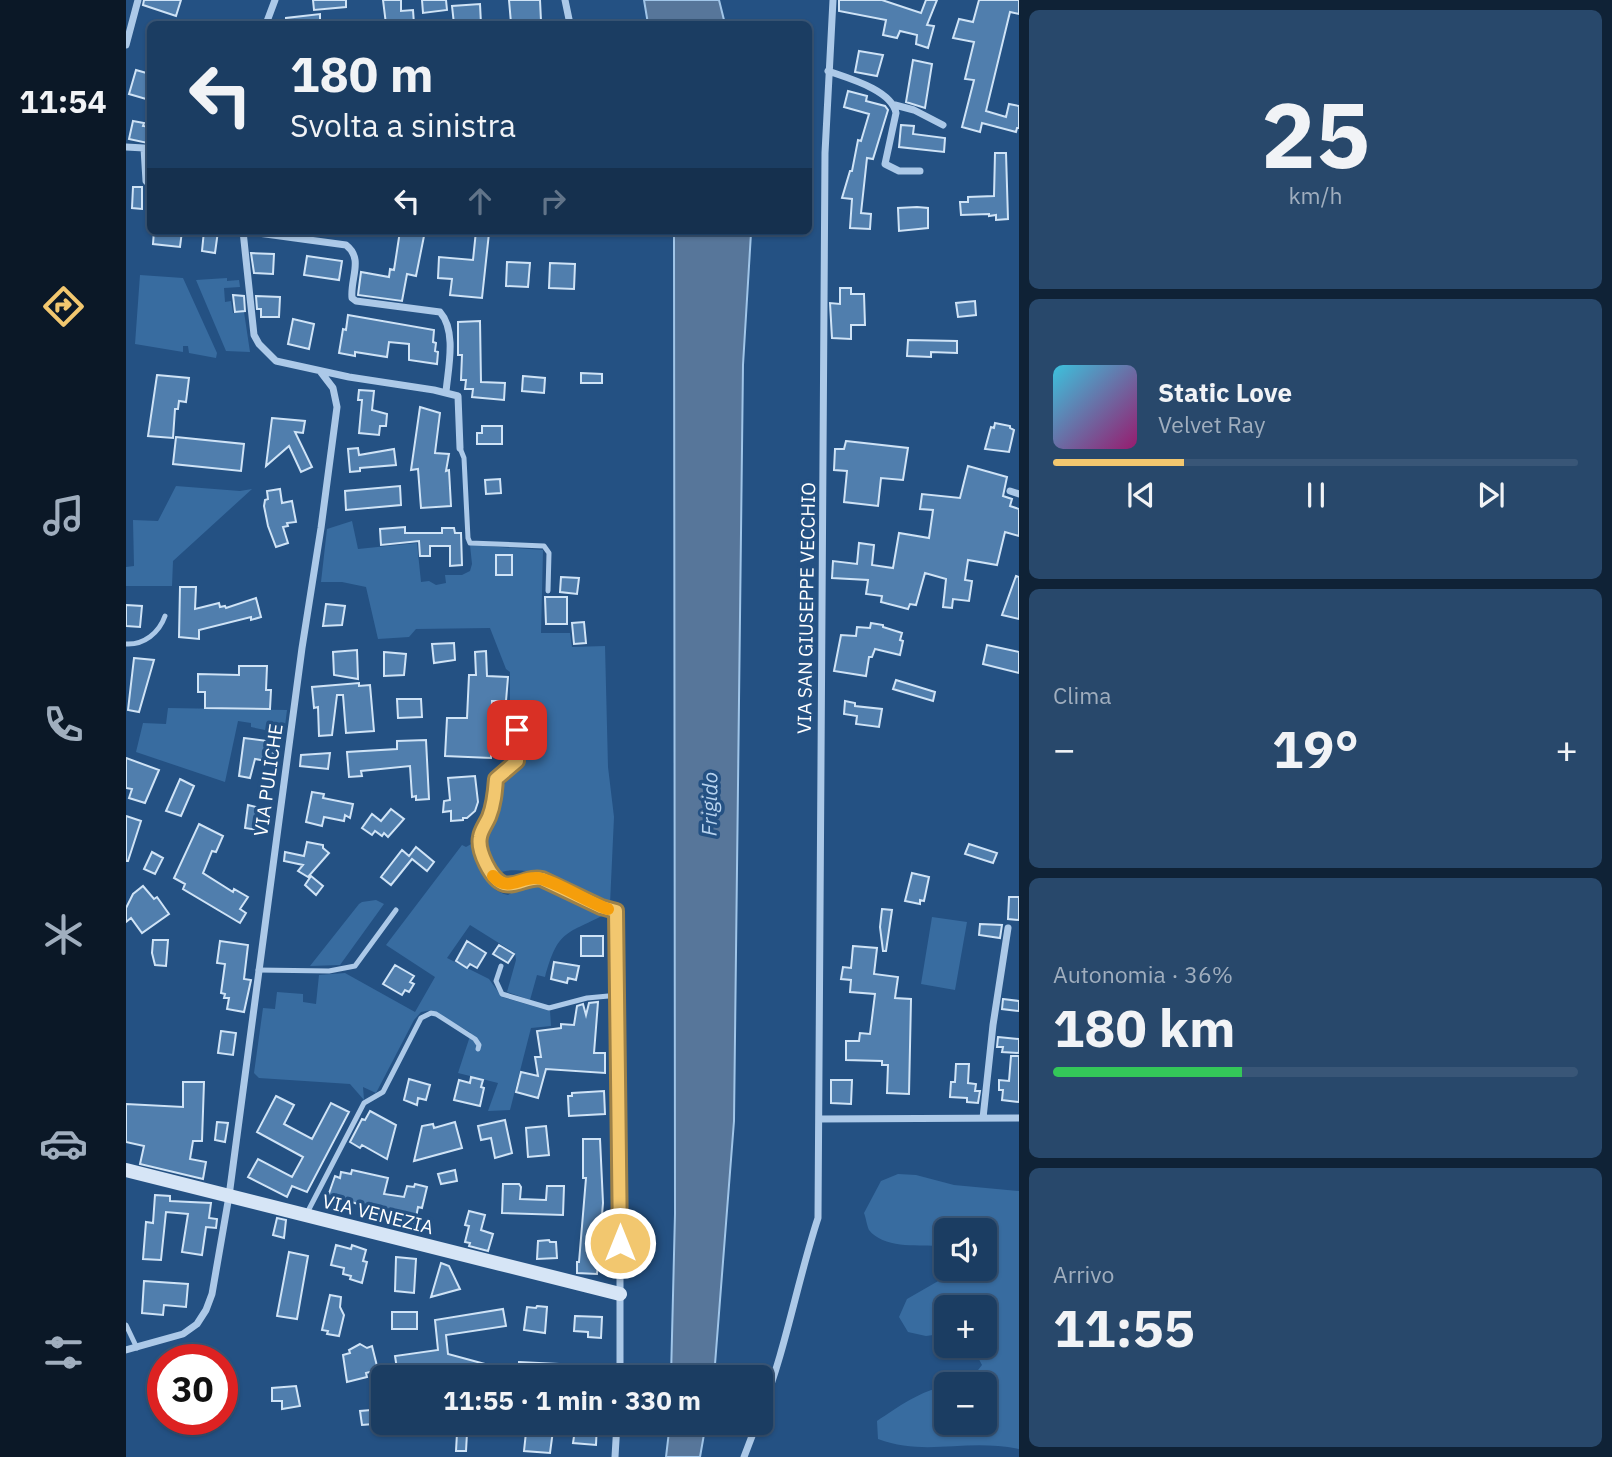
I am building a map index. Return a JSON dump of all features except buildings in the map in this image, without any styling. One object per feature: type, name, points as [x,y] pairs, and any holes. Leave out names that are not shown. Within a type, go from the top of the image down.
[{"type":"street","points":[[126,45],[138,0]]},
{"type":"street","points":[[267,21],[275,0]]},
{"type":"street","points":[[565,0],[569,21]]},
{"type":"street","name":"VIA SAN GIUSEPPE VECCHIO","points":[[773,1384],[804,1259],[818,1217],[823,351],[828,71],[833,0]]},
{"type":"street","points":[[828,71],[888,97],[897,113],[885,163],[899,171],[920,171]]},
{"type":"street","points":[[895,106],[914,110],[943,125]]},
{"type":"street","points":[[126,147],[144,148],[147,182]]},
{"type":"street","points":[[243,235],[254,335],[276,361],[458,396],[460,448]]},
{"type":"street","points":[[272,235],[346,245],[355,251],[357,259],[351,287],[352,298],[367,303],[440,312],[446,321],[450,346],[446,393]]},
{"type":"street","name":"VIA PULICHE","points":[[126,1350],[183,1334],[197,1324],[212,1294],[229,1196],[337,407],[333,388],[320,371]]},
{"type":"street","points":[[1010,491],[1019,494]]},
{"type":"street","points":[[616,911],[619,995],[620,1365]]},
{"type":"street","points":[[983,1118],[993,1025],[1008,928]]},
{"type":"street","points":[[819,1119],[1019,1118]]},
{"type":"street","name":"VIA VENEZIA","points":[[126,1170],[620,1294]]},
{"type":"street","points":[[615,1457],[616,1435]]},
{"type":"street","points":[[744,1457],[752,1435]]},
{"type":"lane","points":[[460,448],[464,458],[470,543],[544,546],[549,553],[548,592]]},
{"type":"lane","points":[[126,644],[136,644],[150,637],[164,615]]},
{"type":"lane","points":[[517,730],[517,761],[496,779],[494,801],[480,837],[485,862],[491,874],[505,884],[542,879],[601,907],[616,911]]},
{"type":"lane","points":[[258,970],[328,971],[355,967],[396,910]]},
{"type":"lane","points":[[501,966],[496,981],[502,993],[549,1008],[587,998],[619,995]]},
{"type":"lane","points":[[306,1216],[364,1103],[383,1092],[421,1018],[431,1013],[436,1014],[475,1039],[478,1049]]},
{"type":"lane","points":[[126,1325],[137,1348]]},
{"type":"shaded area","points":[[140,275],[183,278],[217,353],[216,358],[189,353],[188,346],[183,346],[183,352],[135,344]]},
{"type":"shaded area","points":[[227,278],[227,281],[239,280],[240,287],[224,288],[225,302],[231,301],[233,313],[244,312],[250,352],[226,351],[196,280]]},
{"type":"shaded area","points":[[176,486],[240,491],[252,489],[173,561],[172,586],[126,586],[126,567],[134,566],[133,520],[158,521]]},
{"type":"shaded area","points":[[352,521],[358,549],[417,543],[421,582],[429,581],[436,585],[446,583],[445,575],[462,575],[470,571],[470,545],[543,550],[541,633],[570,633],[572,647],[605,646],[608,767],[614,817],[610,904],[540,874],[511,870],[498,873],[489,862],[482,843],[494,814],[499,791],[521,763],[528,734],[529,701],[510,701],[510,672],[506,669],[490,628],[416,629],[409,637],[378,639],[366,587],[342,582],[321,582],[327,529]]},
{"type":"shaded area","points":[[168,708],[287,710],[284,734],[251,727],[251,723],[238,721],[225,782],[136,752],[143,723],[166,724]]},
{"type":"shaded area","points":[[473,843],[484,874],[499,892],[508,895],[530,881],[537,881],[583,901],[604,915],[564,936],[554,951],[545,977],[537,975],[530,1000],[507,992],[516,960],[515,953],[470,925],[447,958],[489,979],[502,997],[550,1011],[551,1026],[531,1028],[510,1110],[488,1111],[498,1083],[458,1073],[471,1033],[432,1010],[421,1012],[414,1020],[376,1093],[363,1087],[364,1100],[350,1084],[259,1078],[254,1073],[263,1008],[275,1009],[277,992],[303,994],[303,1002],[316,1004],[319,975],[345,973],[415,1012],[435,977],[386,945],[462,845],[466,847]]},
{"type":"shaded area","points":[[376,900],[384,904],[340,965],[310,966],[359,904]]},
{"type":"shaded area","points":[[932,917],[967,922],[955,990],[921,984]]},
{"type":"shaded area","points":[[898,1174],[916,1175],[954,1185],[1019,1191],[1019,1449],[981,1445],[913,1447],[878,1439],[877,1421],[919,1395],[934,1389],[934,1435],[997,1435],[997,1372],[976,1372],[982,1365],[978,1358],[997,1358],[997,1295],[934,1295],[934,1335],[908,1332],[899,1317],[907,1299],[938,1281],[997,1281],[997,1218],[934,1218],[934,1246],[883,1240],[869,1230],[864,1213],[881,1181]]},
{"type":"water","points":[[644,0],[719,0],[724,21],[648,21]]},
{"type":"water","name":"Frigido","points":[[674,235],[751,235],[743,365],[734,1121],[715,1365],[671,1365],[675,1214]]},
{"type":"water","points":[[669,1435],[704,1435],[700,1457],[666,1457]]},
{"type":"slow traffic","points":[[493,876],[505,884],[542,879],[608,909]]},
{"type":"route","points":[[517,730],[517,761],[496,779],[491,813],[480,837],[485,862],[491,874],[505,884],[542,879],[601,907],[616,911],[620,1243]]}]
